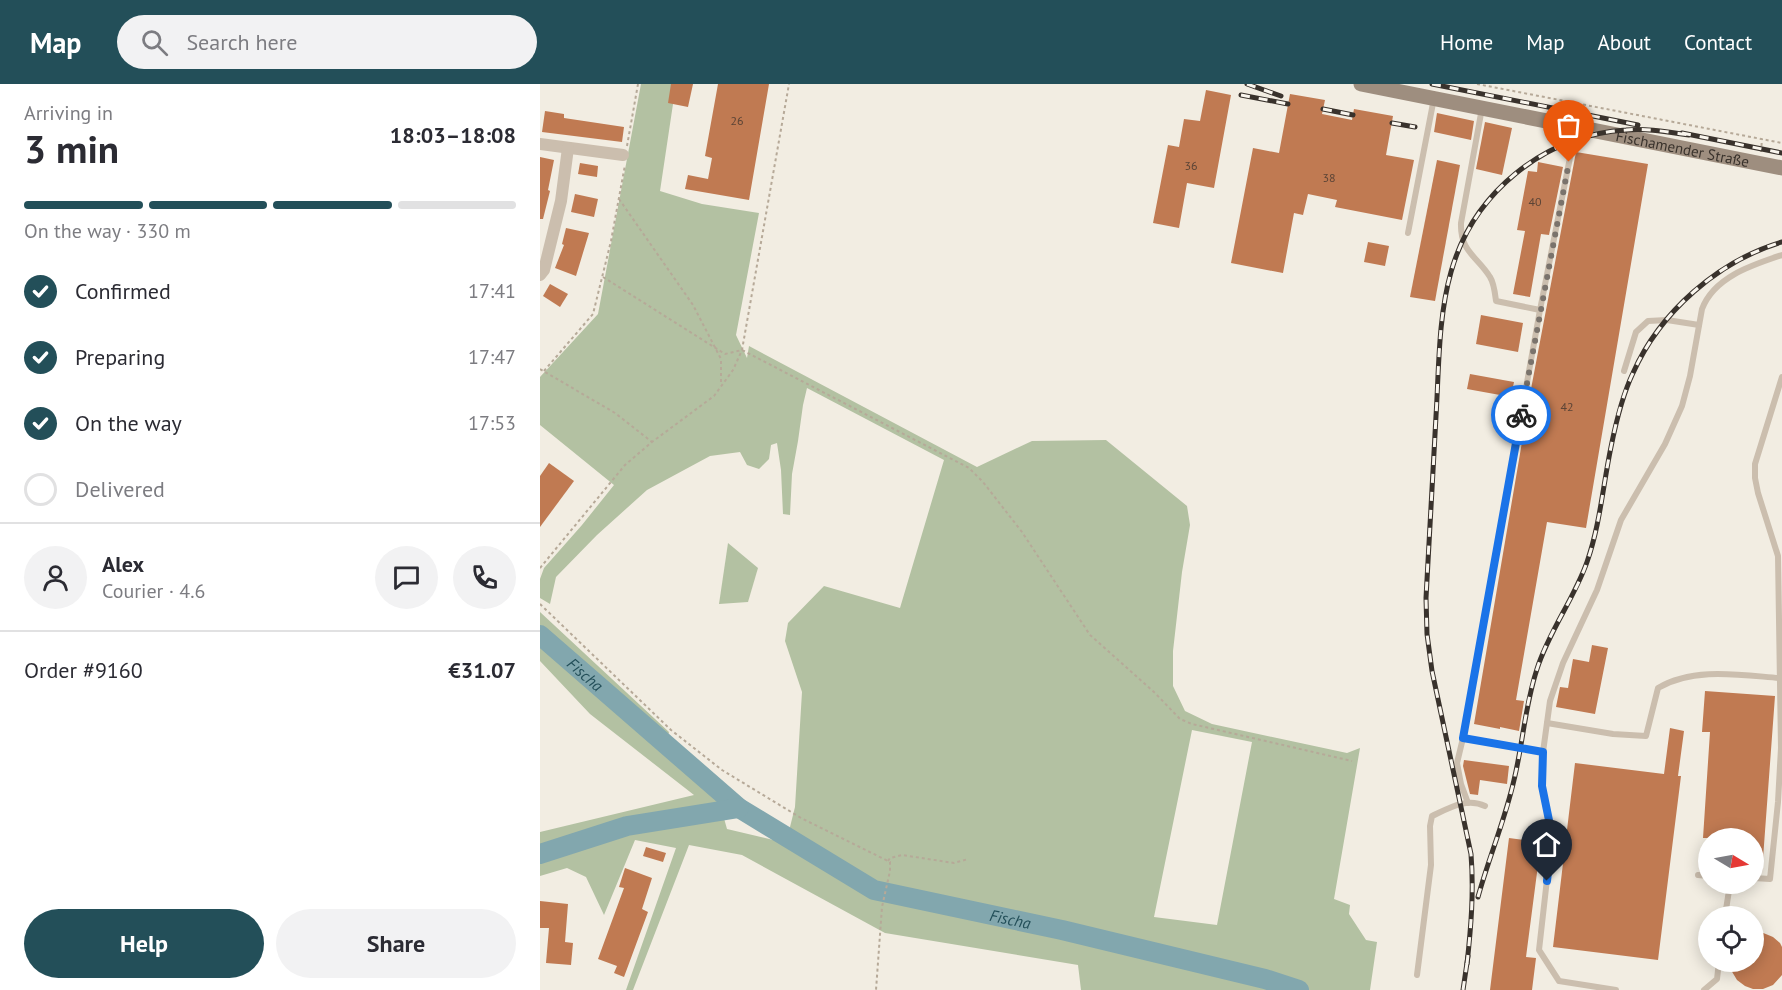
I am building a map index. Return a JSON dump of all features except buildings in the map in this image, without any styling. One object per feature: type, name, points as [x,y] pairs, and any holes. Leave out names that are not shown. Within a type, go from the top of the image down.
[{"type":"main road","name":"Fischamender Straße","points":[[1361,84],[1782,168]]},
{"type":"street","points":[[540,144],[624,155]]},
{"type":"street","points":[[540,275],[544,270],[561,201],[568,148]]},
{"type":"lane","points":[[1408,233],[1434,98]]},
{"type":"lane","points":[[1482,108],[1461,223],[1463,239],[1467,250],[1492,279],[1496,301],[1540,310]]},
{"type":"lane","points":[[1468,802],[1457,764],[1576,127]]},
{"type":"lane","points":[[1616,990],[1559,981],[1539,950],[1552,835],[1542,786],[1543,752],[1550,701],[1554,685],[1597,590],[1621,520],[1665,444],[1682,406],[1705,301],[1715,288],[1740,272],[1782,255]]},
{"type":"lane","points":[[1624,371],[1636,332],[1648,321],[1667,320],[1699,326]]},
{"type":"lane","points":[[1764,879],[1770,879],[1773,862],[1781,748],[1778,556],[1758,494],[1755,464],[1782,378]]},
{"type":"lane","points":[[1547,723],[1613,734],[1646,736],[1658,688],[1671,681],[1687,676],[1705,675],[1779,678]]},
{"type":"lane","points":[[1463,738],[1543,752]]},
{"type":"lane","points":[[1417,975],[1431,866],[1432,816],[1468,802],[1476,802],[1485,806]]},
{"type":"lane","points":[[1704,990],[1717,979],[1718,972]]},
{"type":"path","points":[[544,371],[593,314],[619,199],[624,155],[638,84]]},
{"type":"path","points":[[540,568],[625,465],[714,396],[733,370],[742,350],[789,84]]},
{"type":"path","points":[[1477,84],[1782,143]]},
{"type":"path","points":[[619,199],[693,305],[716,348],[721,359],[720,388]]},
{"type":"path","points":[[603,277],[725,354],[742,350],[969,468],[1022,532],[1090,635],[1155,693],[1180,719],[1192,724],[1352,761]]},
{"type":"path","points":[[540,369],[615,413],[652,442]]},
{"type":"path","points":[[540,604],[671,730],[722,770],[801,818],[891,864],[882,907],[876,990]]},
{"type":"path","points":[[888,861],[890,858],[902,855],[954,863],[968,859]]},
{"type":"green space","points":[[641,84],[676,84],[660,191],[702,204],[759,213],[736,335],[747,358],[749,346],[977,467],[1032,441],[1106,440],[1187,506],[1190,525],[1173,651],[1173,686],[1185,711],[1212,724],[1347,753],[1360,748],[1334,899],[1350,905],[1349,914],[1366,940],[1377,942],[1370,990],[1081,990],[1078,965],[885,933],[742,855],[689,845],[633,990],[626,990],[676,848],[635,840],[604,915],[586,877],[567,868],[540,876],[540,832],[694,795],[590,714],[540,661],[540,612],[669,732],[664,750],[718,797],[727,829],[786,843],[795,807],[802,692],[785,641],[788,623],[824,586],[900,608],[944,460],[807,388],[792,474],[790,515],[783,514],[777,443],[771,445],[769,459],[759,469],[747,465],[740,452],[710,456],[647,490],[597,535],[556,577],[550,604],[540,598],[540,579],[544,568],[614,485],[540,425],[540,377],[598,314]],"holes":[[[1192,730],[1252,742],[1217,925],[1154,917]]]},
{"type":"green space","points":[[728,543],[758,568],[748,602],[719,604]]},
{"type":"waterway","name":"Fischa","points":[[540,635],[739,808],[874,890],[1062,930],[1265,979],[1299,990]]},
{"type":"waterway","name":"Fischa","points":[[540,854],[627,826],[739,808]]},
{"type":"railway","points":[[1247,84],[1281,96]]},
{"type":"railway","points":[[1432,84],[1638,125]]},
{"type":"railway","points":[[1241,95],[1288,104]]},
{"type":"railway","points":[[1323,109],[1353,115]]},
{"type":"railway","points":[[1392,123],[1415,127]]},
{"type":"railway","points":[[1467,964],[1472,909],[1471,854],[1432,671],[1427,634],[1426,598],[1440,344],[1451,272],[1461,243],[1476,217],[1494,194],[1516,173],[1540,156],[1567,143],[1596,134],[1642,130],[1689,135]]},
{"type":"railway","points":[[1682,133],[1782,153]]},
{"type":"railway","points":[[1478,897],[1510,795],[1537,669],[1548,641],[1587,562],[1598,519],[1615,428],[1633,373],[1659,329],[1694,292],[1736,262],[1782,242]]},
{"type":"railway","points":[[1463,990],[1468,956]]},
{"type":"way so far","points":[[1521,415],[1569,162]]},
{"type":"route","points":[[1521,415],[1463,738],[1543,752],[1542,786],[1552,835],[1547,881]]}]
